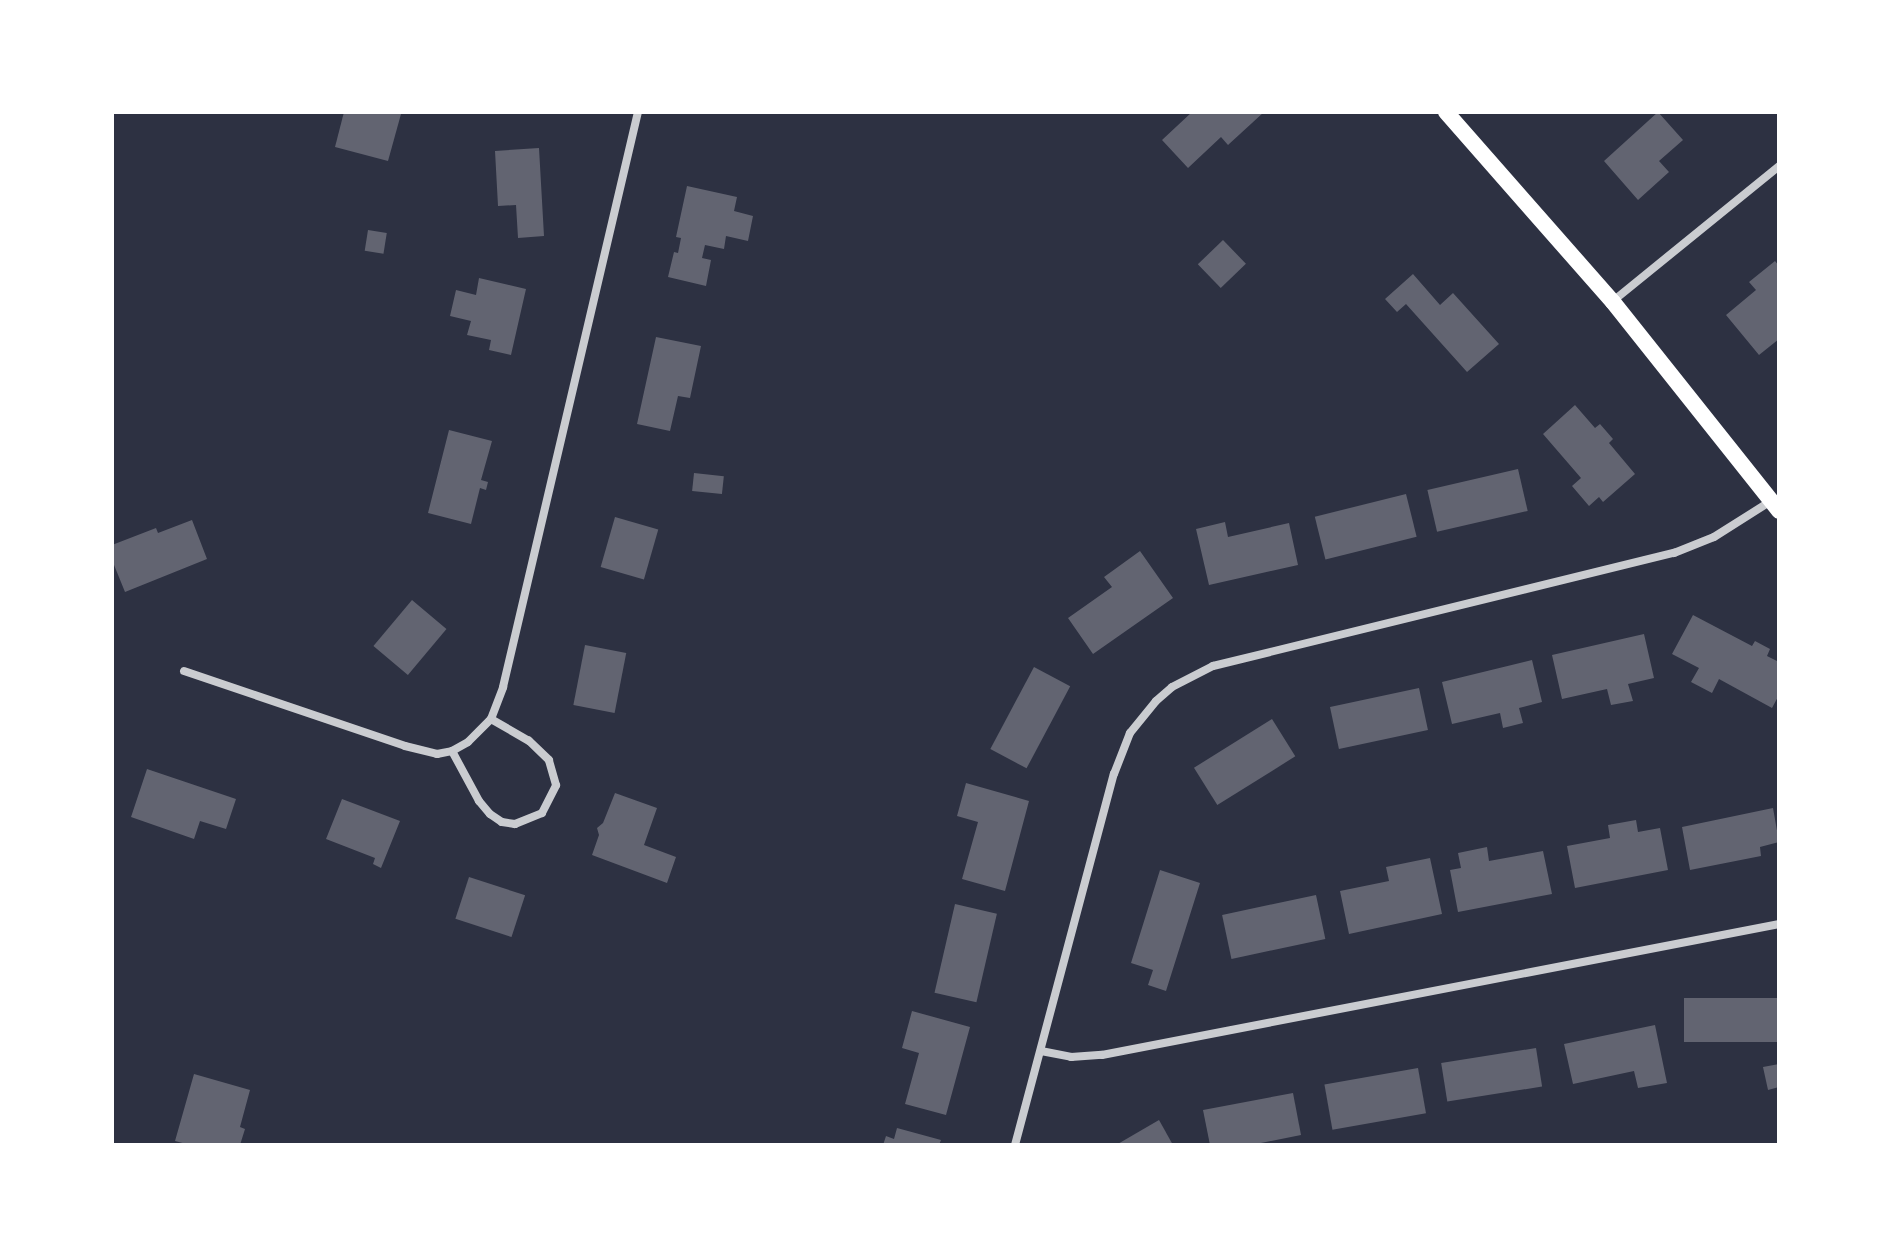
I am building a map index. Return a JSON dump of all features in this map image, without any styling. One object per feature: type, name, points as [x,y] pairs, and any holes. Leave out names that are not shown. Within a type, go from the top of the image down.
[{"type":"main road","points":[[1446,112],[1613,302],[1775,506]]},
{"type":"street","points":[[184,671],[437,754],[452,751],[468,742],[491,719],[503,687],[638,112]]},
{"type":"street","points":[[1613,302],[1779,166]]},
{"type":"street","points":[[1015,1145],[1121,752],[1141,717],[1172,687],[1213,666],[1236,659],[1674,553],[1775,506]]},
{"type":"street","points":[[452,751],[479,801],[490,814],[502,822],[515,824],[542,813],[556,785],[549,760],[529,741],[491,719]]},
{"type":"street","points":[[1041,1051],[1071,1057],[1102,1055],[1779,924]]},
{"type":"building","points":[[344,112],[401,114],[388,161],[335,147]]},
{"type":"building","points":[[1192,112],[1264,112],[1228,145],[1221,137],[1188,168],[1162,140]]},
{"type":"building","points":[[1658,112],[1683,140],[1659,161],[1669,172],[1638,200],[1604,161]]},
{"type":"building","points":[[539,148],[544,236],[518,238],[516,205],[498,206],[495,151]]},
{"type":"building","points":[[687,186],[737,197],[734,211],[753,216],[748,241],[726,236],[724,249],[705,245],[702,258],[711,260],[706,286],[668,277],[674,252],[678,253],[681,238],[676,237]]},
{"type":"building","points":[[368,230],[387,233],[383,254],[365,251]]},
{"type":"building","points":[[1223,240],[1246,264],[1221,288],[1198,264]]},
{"type":"building","points":[[1775,261],[1779,266],[1779,339],[1759,355],[1726,315],[1756,290],[1749,282]]},
{"type":"building","points":[[1413,274],[1440,305],[1453,293],[1499,344],[1467,372],[1406,304],[1397,312],[1385,299]]},
{"type":"building","points":[[479,278],[526,289],[511,355],[489,350],[491,340],[467,335],[471,321],[450,316],[456,290],[476,295]]},
{"type":"building","points":[[656,337],[701,346],[690,398],[678,396],[670,431],[637,424]]},
{"type":"building","points":[[1575,405],[1595,428],[1600,424],[1613,439],[1609,443],[1635,474],[1603,502],[1599,497],[1589,506],[1572,486],[1581,478],[1543,434]]},
{"type":"building","points":[[449,430],[492,441],[481,480],[488,482],[486,490],[480,488],[471,524],[428,513]]},
{"type":"building","points":[[1518,469],[1528,511],[1437,532],[1427,490]]},
{"type":"building","points":[[694,473],[724,476],[722,494],[692,491]]},
{"type":"building","points":[[1406,494],[1417,537],[1325,559],[1315,517]]},
{"type":"building","points":[[615,517],[658,529],[644,579],[601,567]]},
{"type":"building","points":[[192,520],[207,559],[125,592],[112,560],[112,545],[156,528],[158,533]]},
{"type":"building","points":[[1225,522],[1228,537],[1289,523],[1298,565],[1209,585],[1196,529]]},
{"type":"building","points":[[1140,551],[1173,598],[1093,654],[1068,618],[1112,587],[1104,577]]},
{"type":"building","points":[[412,600],[446,629],[408,675],[373,646]]},
{"type":"building","points":[[1693,615],[1752,646],[1755,641],[1770,649],[1767,656],[1779,662],[1779,695],[1772,708],[1719,679],[1712,693],[1691,682],[1699,668],[1672,654]]},
{"type":"building","points":[[1644,634],[1654,678],[1628,684],[1633,701],[1611,705],[1607,689],[1562,699],[1552,655]]},
{"type":"building","points":[[585,645],[626,653],[615,713],[573,705]]},
{"type":"building","points":[[1532,660],[1542,702],[1519,708],[1523,723],[1503,728],[1500,713],[1452,724],[1442,682]]},
{"type":"building","points":[[1034,667],[1070,686],[1027,768],[990,749]]},
{"type":"building","points":[[1419,688],[1428,730],[1339,749],[1330,707]]},
{"type":"building","points":[[1272,719],[1295,756],[1217,805],[1194,768]]},
{"type":"building","points":[[147,769],[236,799],[226,829],[200,821],[194,839],[131,817]]},
{"type":"building","points":[[966,783],[1029,801],[1005,891],[962,879],[978,822],[957,816]]},
{"type":"building","points":[[615,793],[657,808],[644,845],[676,857],[667,883],[592,855],[599,835],[597,828],[603,823]]},
{"type":"building","points":[[342,799],[400,821],[381,868],[373,864],[375,858],[326,839]]},
{"type":"building","points":[[1773,808],[1779,842],[1760,847],[1761,856],[1690,870],[1682,827]]},
{"type":"building","points":[[1636,820],[1638,832],[1660,828],[1668,870],[1575,888],[1567,846],[1610,838],[1608,825]]},
{"type":"building","points":[[1487,847],[1489,861],[1543,851],[1552,894],[1458,912],[1450,870],[1461,868],[1458,853]]},
{"type":"building","points":[[1430,858],[1442,914],[1349,934],[1340,891],[1389,881],[1386,867]]},
{"type":"building","points":[[1160,870],[1200,883],[1166,991],[1148,985],[1153,970],[1131,963]]},
{"type":"building","points":[[469,877],[525,895],[512,937],[455,919]]},
{"type":"building","points":[[1316,895],[1325,939],[1231,959],[1222,915]]},
{"type":"building","points":[[955,904],[997,914],[976,1002],[935,993]]},
{"type":"building","points":[[1684,998],[1779,998],[1779,1042],[1684,1042]]},
{"type":"building","points":[[912,1011],[970,1027],[946,1115],[905,1104],[919,1053],[902,1048]]},
{"type":"building","points":[[1655,1025],[1667,1083],[1638,1088],[1634,1071],[1573,1084],[1564,1044]]},
{"type":"building","points":[[1536,1048],[1542,1087],[1447,1102],[1441,1063]]},
{"type":"building","points":[[1779,1064],[1779,1087],[1768,1090],[1763,1067]]},
{"type":"building","points":[[1418,1068],[1426,1113],[1332,1130],[1324,1084]]},
{"type":"building","points":[[194,1074],[250,1090],[240,1127],[245,1129],[240,1145],[190,1145],[175,1141]]},
{"type":"building","points":[[1293,1093],[1301,1135],[1251,1145],[1210,1145],[1203,1110]]},
{"type":"building","points":[[1159,1120],[1173,1145],[1116,1145]]},
{"type":"building","points":[[897,1128],[941,1140],[939,1145],[883,1145],[886,1136],[894,1139]]}]
